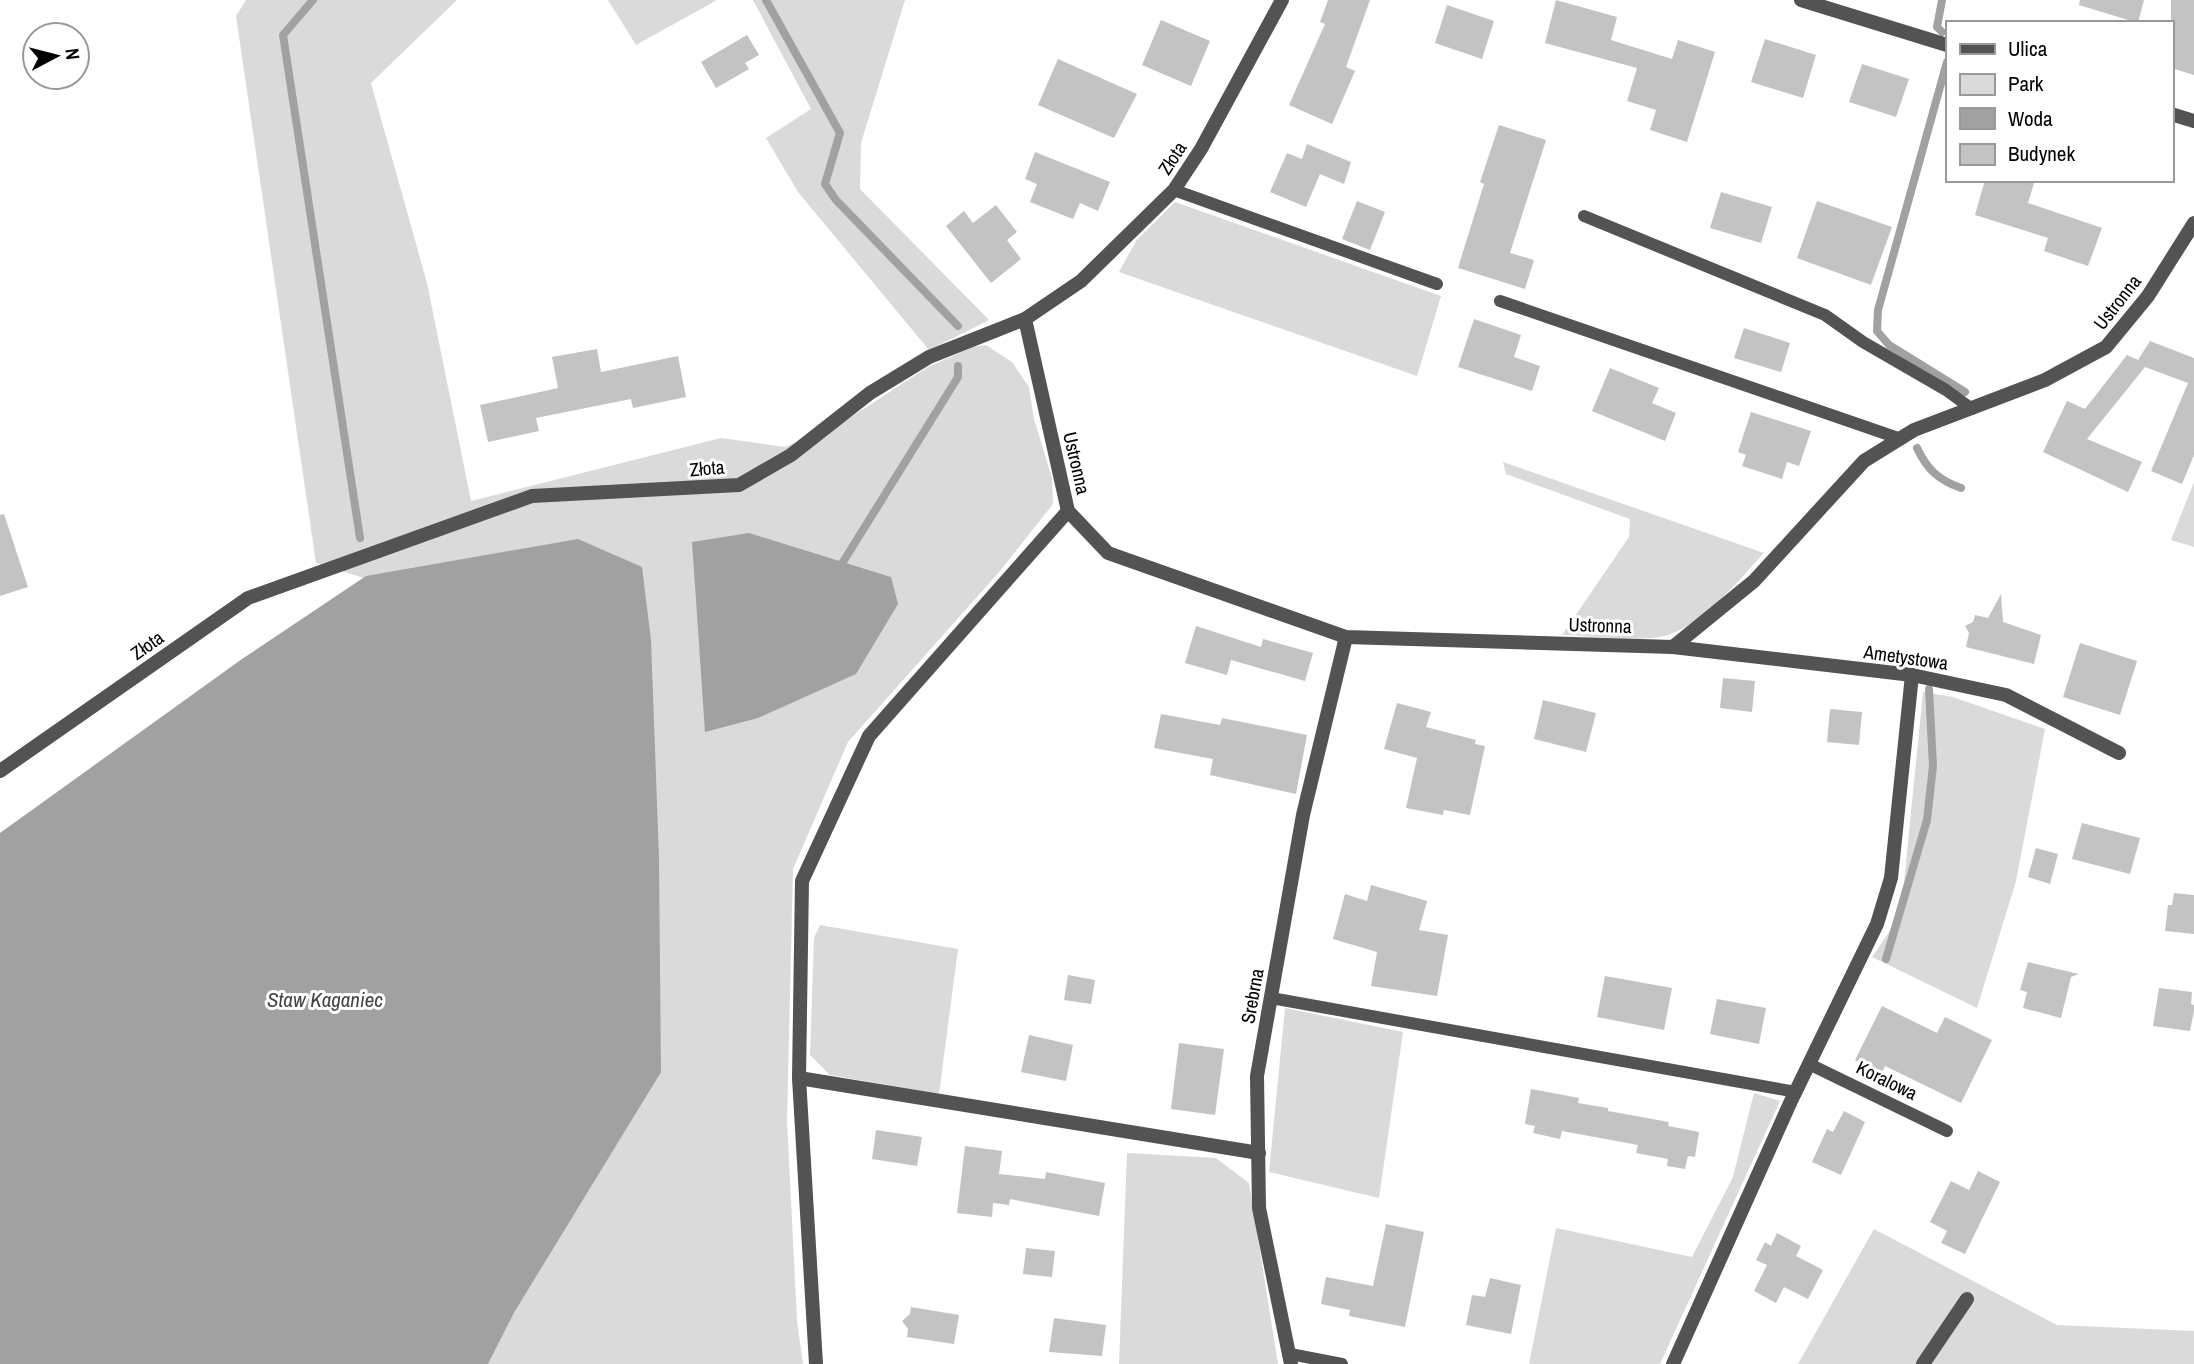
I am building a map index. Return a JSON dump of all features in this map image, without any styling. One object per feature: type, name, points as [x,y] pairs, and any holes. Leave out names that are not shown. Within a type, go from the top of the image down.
[{"type":"street","name":"Złota","points":[[0,771],[248,598],[532,496],[740,485],[791,455],[870,393],[929,357],[1025,319],[1081,281],[1174,190],[1201,149],[1282,0]]},
{"type":"street","points":[[1801,0],[1946,45]]},
{"type":"street","points":[[2173,115],[2194,121]]},
{"type":"street","name":"Ustronna","points":[[1025,319],[1068,511],[1108,554],[1346,637],[1673,647],[1754,581],[1864,461],[1914,430],[2045,380],[2106,348],[2148,296],[2194,223]]},
{"type":"street","points":[[817,1364],[799,1078],[802,881],[869,737],[1068,511]]},
{"type":"street","name":"Srebrna","points":[[1291,1359],[1259,1208],[1257,1076],[1303,815],[1346,637]]},
{"type":"street","name":"Ametystowa","points":[[1673,647],[1912,675],[2006,695],[2119,753]]},
{"type":"street","points":[[1673,1364],[1796,1092],[1877,924],[1891,878],[1912,675]]},
{"type":"street","points":[[799,1078],[1259,1153]]},
{"type":"street","points":[[1923,1364],[1967,1299]]},
{"type":"lane","points":[[1174,190],[1437,284]]},
{"type":"lane","points":[[1584,216],[1825,316],[1863,342],[1946,390],[1972,409]]},
{"type":"lane","points":[[1500,301],[1901,439]]},
{"type":"lane","points":[[1271,998],[1796,1092]]},
{"type":"lane","name":"Koralowa","points":[[1810,1064],[1947,1131]]},
{"type":"lane","points":[[1291,1359],[1342,1364]]},
{"type":"green space","points":[[246,0],[457,0],[371,83],[427,283],[471,501],[721,438],[785,447],[845,421],[928,367],[973,347],[986,345],[1012,362],[1029,387],[1034,419],[1052,478],[1053,504],[1000,571],[848,742],[793,869],[787,1121],[797,1321],[803,1364],[488,1364],[515,1311],[367,579],[316,563],[236,16]]},
{"type":"green space","points":[[608,0],[717,0],[636,45]]},
{"type":"green space","points":[[753,0],[905,0],[861,143],[860,189],[989,320],[929,350],[798,192],[766,138],[811,109]]},
{"type":"green space","points":[[1175,202],[1441,296],[1417,376],[1119,272],[1136,241]]},
{"type":"green space","points":[[1503,462],[1764,553],[1717,603],[1675,633],[1638,639],[1562,635],[1629,537],[1630,519],[1506,474]]},
{"type":"green space","points":[[2194,482],[2194,547],[2171,540]]},
{"type":"green space","points":[[1923,692],[1953,697],[2045,729],[2016,881],[1977,1008],[1872,957],[1891,929],[1904,882]]},
{"type":"green space","points":[[820,925],[958,949],[939,1094],[830,1075],[810,1055],[814,938]]},
{"type":"green space","points":[[1285,1008],[1403,1032],[1379,1198],[1269,1172]]},
{"type":"green space","points":[[1754,1093],[1780,1101],[1660,1364],[1529,1364],[1556,1228],[1692,1257],[1733,1177]]},
{"type":"green space","points":[[1127,1153],[1216,1158],[1249,1183],[1278,1364],[1119,1364]]},
{"type":"green space","points":[[1874,1229],[2057,1325],[2194,1331],[2194,1364],[1798,1364]]},
{"type":"water","points":[[749,533],[891,577],[898,604],[856,674],[758,718],[705,732],[692,542]]},
{"type":"water","name":"Staw Kaganiec","points":[[578,539],[642,567],[651,640],[659,858],[661,1072],[515,1311],[488,1364],[0,1364],[0,833],[242,659],[366,576]]},
{"type":"building","points":[[1328,0],[1370,0],[1346,67],[1355,71],[1332,124],[1289,105],[1325,24],[1320,22]]},
{"type":"building","points":[[1556,0],[1617,17],[1611,40],[1672,59],[1678,40],[1715,52],[1687,142],[1650,130],[1656,110],[1627,101],[1637,68],[1545,43]]},
{"type":"building","points":[[2080,0],[2144,0],[2139,21],[2079,5]]},
{"type":"building","points":[[2171,0],[2194,0],[2194,75],[2173,69]]},
{"type":"building","points":[[1447,5],[1494,21],[1482,59],[1435,43]]},
{"type":"building","points":[[1161,20],[1210,41],[1191,86],[1142,65]]},
{"type":"building","points":[[747,35],[759,55],[745,63],[749,69],[716,88],[701,62]]},
{"type":"building","points":[[1765,39],[1816,55],[1803,98],[1751,82]]},
{"type":"building","points":[[1058,59],[1137,94],[1114,138],[1038,105]]},
{"type":"building","points":[[1862,64],[1909,79],[1896,117],[1849,102]]},
{"type":"building","points":[[1499,125],[1546,140],[1510,253],[1534,260],[1525,289],[1458,268],[1484,184],[1480,182]]},
{"type":"building","points":[[1307,144],[1351,162],[1344,184],[1320,174],[1306,207],[1270,192],[1287,153],[1302,159]]},
{"type":"building","points":[[1035,152],[1110,182],[1098,211],[1080,203],[1073,219],[1030,202],[1037,184],[1025,179]]},
{"type":"building","points":[[1984,182],[2034,182],[2028,203],[2102,228],[2088,266],[2044,251],[2048,238],[1975,215]]},
{"type":"building","points":[[1721,192],[1772,207],[1761,243],[1710,228]]},
{"type":"building","points":[[1357,201],[1385,212],[1370,250],[1342,239]]},
{"type":"building","points":[[1817,201],[1892,227],[1871,285],[1797,258]]},
{"type":"building","points":[[996,205],[1017,232],[1007,240],[1021,259],[991,283],[946,226],[964,211],[973,223]]},
{"type":"building","points":[[1474,319],[1521,335],[1514,357],[1540,366],[1532,391],[1458,367]]},
{"type":"building","points":[[1744,328],[1790,343],[1781,372],[1734,358]]},
{"type":"building","points":[[2150,341],[2194,358],[2194,455],[2182,484],[2151,471],[2188,383],[2145,367],[2087,439],[2142,462],[2128,492],[2043,452],[2067,401],[2085,409],[2127,355],[2138,360]]},
{"type":"building","points":[[597,349],[601,372],[678,356],[686,397],[633,408],[631,399],[536,418],[539,431],[488,442],[480,405],[558,388],[552,357]]},
{"type":"building","points":[[1610,368],[1659,388],[1652,403],[1676,413],[1665,441],[1592,411]]},
{"type":"building","points":[[1751,412],[1811,431],[1799,466],[1787,462],[1782,479],[1742,466],[1746,455],[1738,452]]},
{"type":"building","points":[[4,514],[28,587],[0,596],[0,515]]},
{"type":"building","points":[[2001,594],[2003,622],[2041,635],[2034,664],[1966,647],[1969,633],[1965,626],[1973,622],[1975,615],[1988,618]]},
{"type":"building","points":[[1196,626],[1261,647],[1263,639],[1313,653],[1305,681],[1231,660],[1227,675],[1185,663]]},
{"type":"building","points":[[2080,643],[2137,661],[2120,715],[2063,697]]},
{"type":"building","points":[[1723,678],[1755,681],[1752,712],[1720,708]]},
{"type":"building","points":[[1543,700],[1596,713],[1586,752],[1534,739]]},
{"type":"building","points":[[1397,703],[1431,712],[1426,727],[1476,740],[1475,744],[1485,746],[1470,815],[1444,810],[1443,815],[1406,808],[1417,758],[1384,749]]},
{"type":"building","points":[[1830,709],[1862,712],[1859,745],[1827,742]]},
{"type":"building","points":[[1161,714],[1220,725],[1222,718],[1307,735],[1296,794],[1210,775],[1213,759],[1154,748]]},
{"type":"building","points":[[2082,823],[2140,838],[2130,874],[2072,859]]},
{"type":"building","points":[[2036,848],[2058,854],[2050,884],[2028,877]]},
{"type":"building","points":[[1371,885],[1427,901],[1419,930],[1448,935],[1437,996],[1371,986],[1377,952],[1333,939],[1345,894],[1367,901]]},
{"type":"building","points":[[2174,893],[2194,895],[2194,934],[2165,931],[2168,905],[2172,905]]},
{"type":"building","points":[[2028,962],[2079,974],[2071,977],[2061,1018],[2023,1008],[2027,992],[2020,990]]},
{"type":"building","points":[[1068,975],[1095,980],[1091,1004],[1064,1000]]},
{"type":"building","points":[[1605,976],[1672,988],[1664,1030],[1597,1017]]},
{"type":"building","points":[[2159,988],[2192,992],[2191,1004],[2194,1005],[2194,1011],[2190,1031],[2153,1026]]},
{"type":"building","points":[[1717,999],[1766,1008],[1759,1044],[1710,1034]]},
{"type":"building","points":[[1882,1006],[1937,1033],[1945,1017],[1992,1040],[1961,1103],[1885,1066],[1882,1073],[1855,1060]]},
{"type":"building","points":[[1029,1035],[1073,1045],[1066,1081],[1021,1072]]},
{"type":"building","points":[[1179,1043],[1224,1049],[1215,1115],[1171,1109]]},
{"type":"building","points":[[1531,1089],[1579,1098],[1578,1103],[1669,1122],[1668,1126],[1699,1132],[1695,1157],[1688,1156],[1685,1169],[1667,1166],[1668,1159],[1636,1153],[1638,1145],[1562,1131],[1560,1139],[1533,1133],[1535,1126],[1525,1124]]},
{"type":"building","points":[[1844,1111],[1865,1122],[1841,1175],[1812,1162],[1827,1129],[1833,1132]]},
{"type":"building","points":[[876,1130],[922,1137],[917,1166],[872,1159]]},
{"type":"building","points":[[965,1146],[1002,1151],[999,1174],[1045,1179],[1046,1172],[1105,1183],[1099,1216],[1010,1199],[1009,1205],[993,1203],[992,1217],[957,1213]]},
{"type":"building","points":[[1978,1171],[2000,1182],[1965,1254],[1941,1243],[1947,1231],[1930,1222],[1951,1181],[1969,1190]]},
{"type":"building","points":[[1386,1224],[1424,1232],[1405,1327],[1349,1316],[1350,1310],[1321,1304],[1326,1277],[1373,1286]]},
{"type":"building","points":[[1777,1233],[1801,1246],[1796,1256],[1823,1270],[1808,1299],[1784,1287],[1776,1303],[1754,1291],[1767,1265],[1756,1260],[1765,1242],[1771,1246]]},
{"type":"building","points":[[1026,1248],[1055,1251],[1052,1277],[1023,1274]]},
{"type":"building","points":[[1490,1278],[1521,1285],[1511,1334],[1466,1325],[1472,1295],[1485,1297]]},
{"type":"building","points":[[911,1307],[959,1315],[954,1344],[907,1337],[908,1329],[902,1321],[910,1314]]},
{"type":"building","points":[[1054,1318],[1106,1325],[1102,1356],[1049,1352]]},
{"type":"waterway","points":[[313,0],[283,35],[360,538]]},
{"type":"waterway","points":[[766,0],[840,133],[825,184],[836,200],[958,326]]},
{"type":"waterway","points":[[1942,0],[1937,27],[1942,32]]},
{"type":"waterway","points":[[1946,66],[1878,310],[1877,331],[1889,345],[1965,392]]},
{"type":"waterway","points":[[843,562],[958,377],[958,366]]},
{"type":"waterway","points":[[1917,448],[1934,473],[1961,488]]},
{"type":"waterway","points":[[1886,959],[1927,820],[1933,766],[1929,689]]}]
